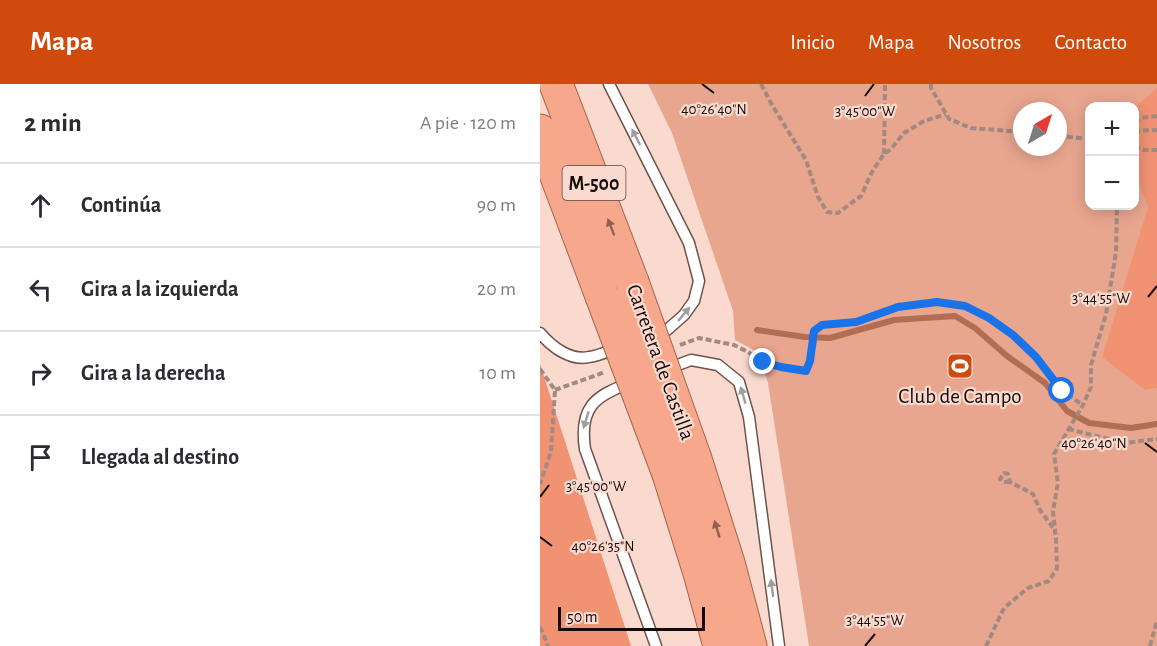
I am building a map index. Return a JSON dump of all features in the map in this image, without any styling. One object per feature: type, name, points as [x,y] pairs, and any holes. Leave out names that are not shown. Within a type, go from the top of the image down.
[{"type":"highway","name":"Carretera de Castilla","points":[[556,84],[632,282],[682,466],[700,573],[720,646]]},
{"type":"highway","name":"Carretera de Castilla","points":[[540,131],[602,296],[728,563],[750,646]]},
{"type":"lane","name":"M-500","points":[[540,333],[557,350],[580,358],[590,357],[667,330],[684,315],[694,301],[699,281],[689,243],[609,84]]},
{"type":"lane","points":[[656,646],[585,449],[583,432],[591,406],[599,397],[609,391],[691,360],[718,365],[739,382],[749,417],[779,646]]},
{"type":"path","points":[[761,84],[806,160],[818,196],[827,212],[838,213],[861,196],[872,172],[884,154],[904,133],[924,121],[946,114]]},
{"type":"path","points":[[884,154],[885,84]]},
{"type":"path","points":[[931,84],[950,119],[971,128],[1013,131]]},
{"type":"path","points":[[1139,119],[1157,116]]},
{"type":"path","points":[[1139,131],[1157,130]]},
{"type":"path","points":[[1067,137],[1085,139]]},
{"type":"path","points":[[1139,149],[1157,150]]},
{"type":"path","points":[[986,646],[1004,608],[1028,588],[1049,581],[1057,568],[1053,511],[1058,483],[1054,454],[1091,387],[1091,365],[1106,314],[1116,252],[1117,210]]},
{"type":"path","points":[[763,362],[806,371],[810,361],[814,331],[822,325],[856,322],[898,307],[937,302],[965,306],[989,318],[1013,335],[1036,357],[1062,391],[1083,405]]},
{"type":"path","points":[[540,369],[555,390],[551,452],[540,484]]},
{"type":"path","points":[[1068,429],[1125,443],[1157,439]]},
{"type":"path","points":[[1010,482],[1034,494],[1040,510],[1055,531]]},
{"type":"path","points":[[1150,646],[1157,621]]},
{"type":"path","points":[[540,627],[548,646]]},
{"type":"shaded area","name":"Club de Campo","points":[[648,84],[1157,84],[1157,646],[809,646],[763,355],[735,340],[733,311],[672,133]]},
{"type":"shaded area","points":[[1157,88],[1157,388],[1145,390],[1102,357],[1148,207],[1139,184],[1139,104]]},
{"type":"shaded area","points":[[540,364],[631,646],[540,646]]},
{"type":"waterway","points":[[757,330],[830,338],[894,320],[955,316],[975,328],[1007,356],[1045,383],[1067,411],[1089,423],[1131,428],[1157,424]]},
{"type":"place","name":"Club de Campo","points":[[960,366]]},
{"type":"route","points":[[763,362],[806,371],[810,361],[814,331],[822,325],[856,322],[898,307],[937,302],[965,306],[989,318],[1013,335],[1036,357],[1062,391]]}]
